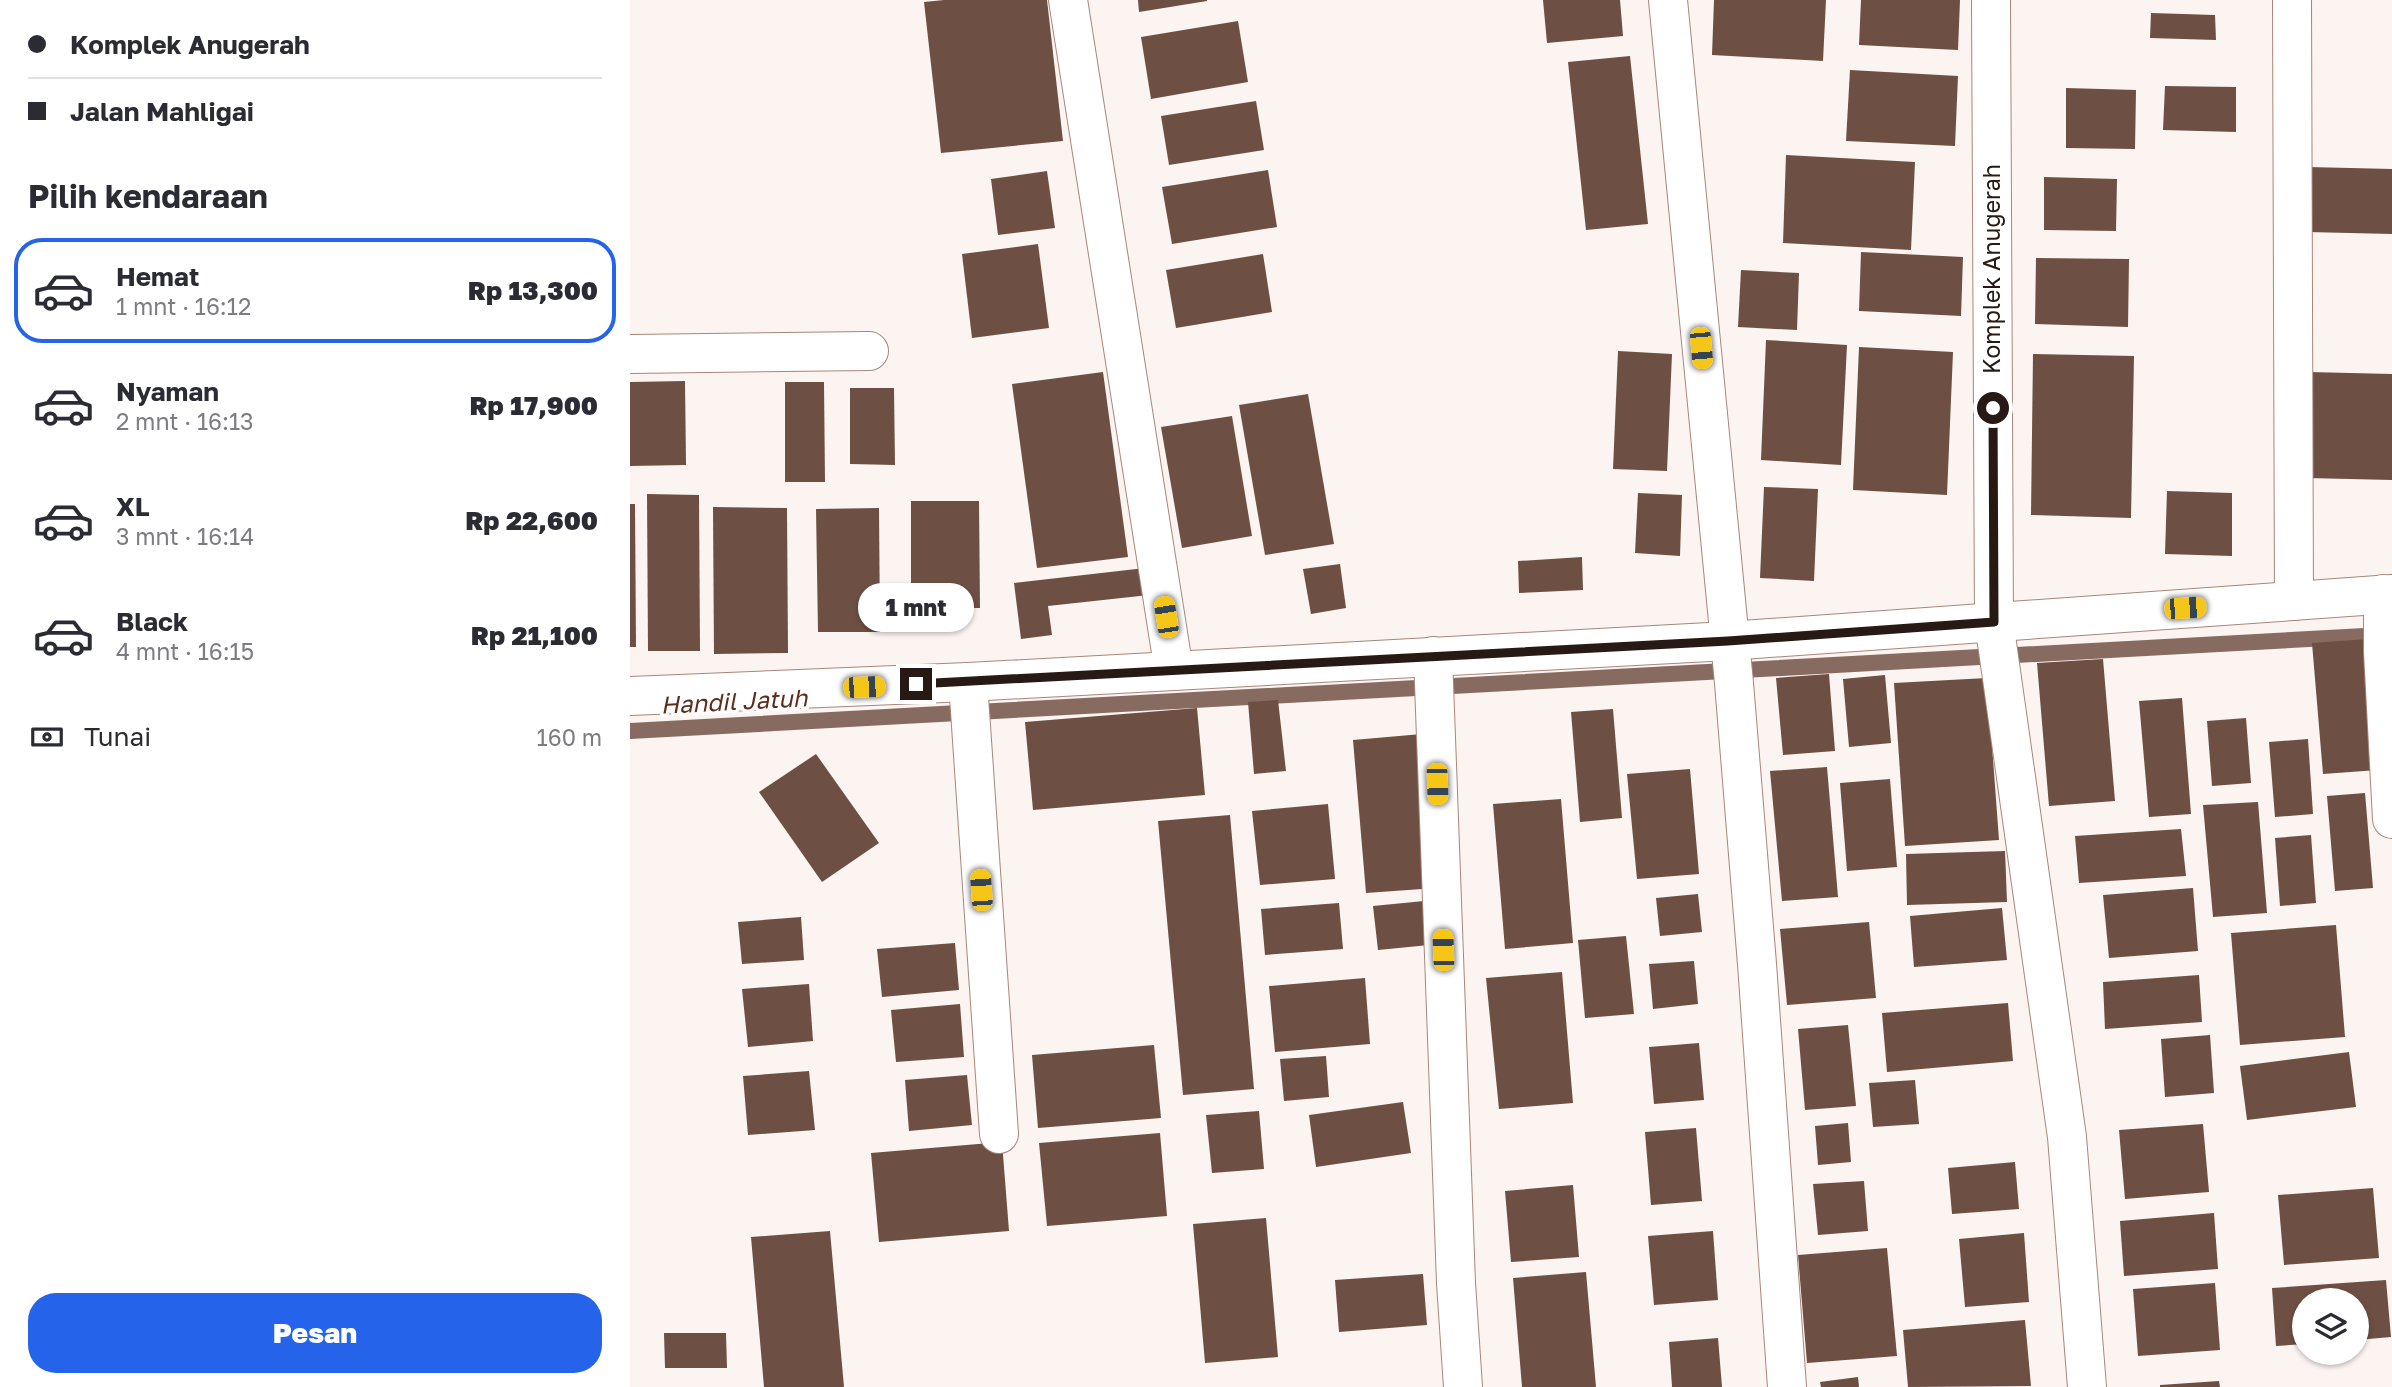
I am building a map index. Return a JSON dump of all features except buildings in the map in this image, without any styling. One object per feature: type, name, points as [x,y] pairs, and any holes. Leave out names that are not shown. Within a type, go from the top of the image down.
[{"type":"street","points":[[1068,0],[1174,671]]},
{"type":"street","points":[[1668,0],[1731,661],[1758,978],[1787,1387]]},
{"type":"street","name":"Komplek Anugerah","points":[[1991,0],[1997,646],[2067,1137],[2087,1387]]},
{"type":"street","points":[[2292,0],[2294,601]]},
{"type":"street","points":[[630,354],[869,351]]},
{"type":"street","points":[[630,696],[969,704],[1174,671],[1433,678],[1997,646],[2294,601],[2385,615],[2392,819]]},
{"type":"street","points":[[1433,678],[1456,1283],[1463,1387]]},
{"type":"street","points":[[969,704],[999,1135]]},
{"type":"waterway","name":"Handil Jatuh","points":[[630,731],[2383,635]]},
{"type":"route","points":[[916,684],[1728,641],[1994,622],[1993,408]]}]
